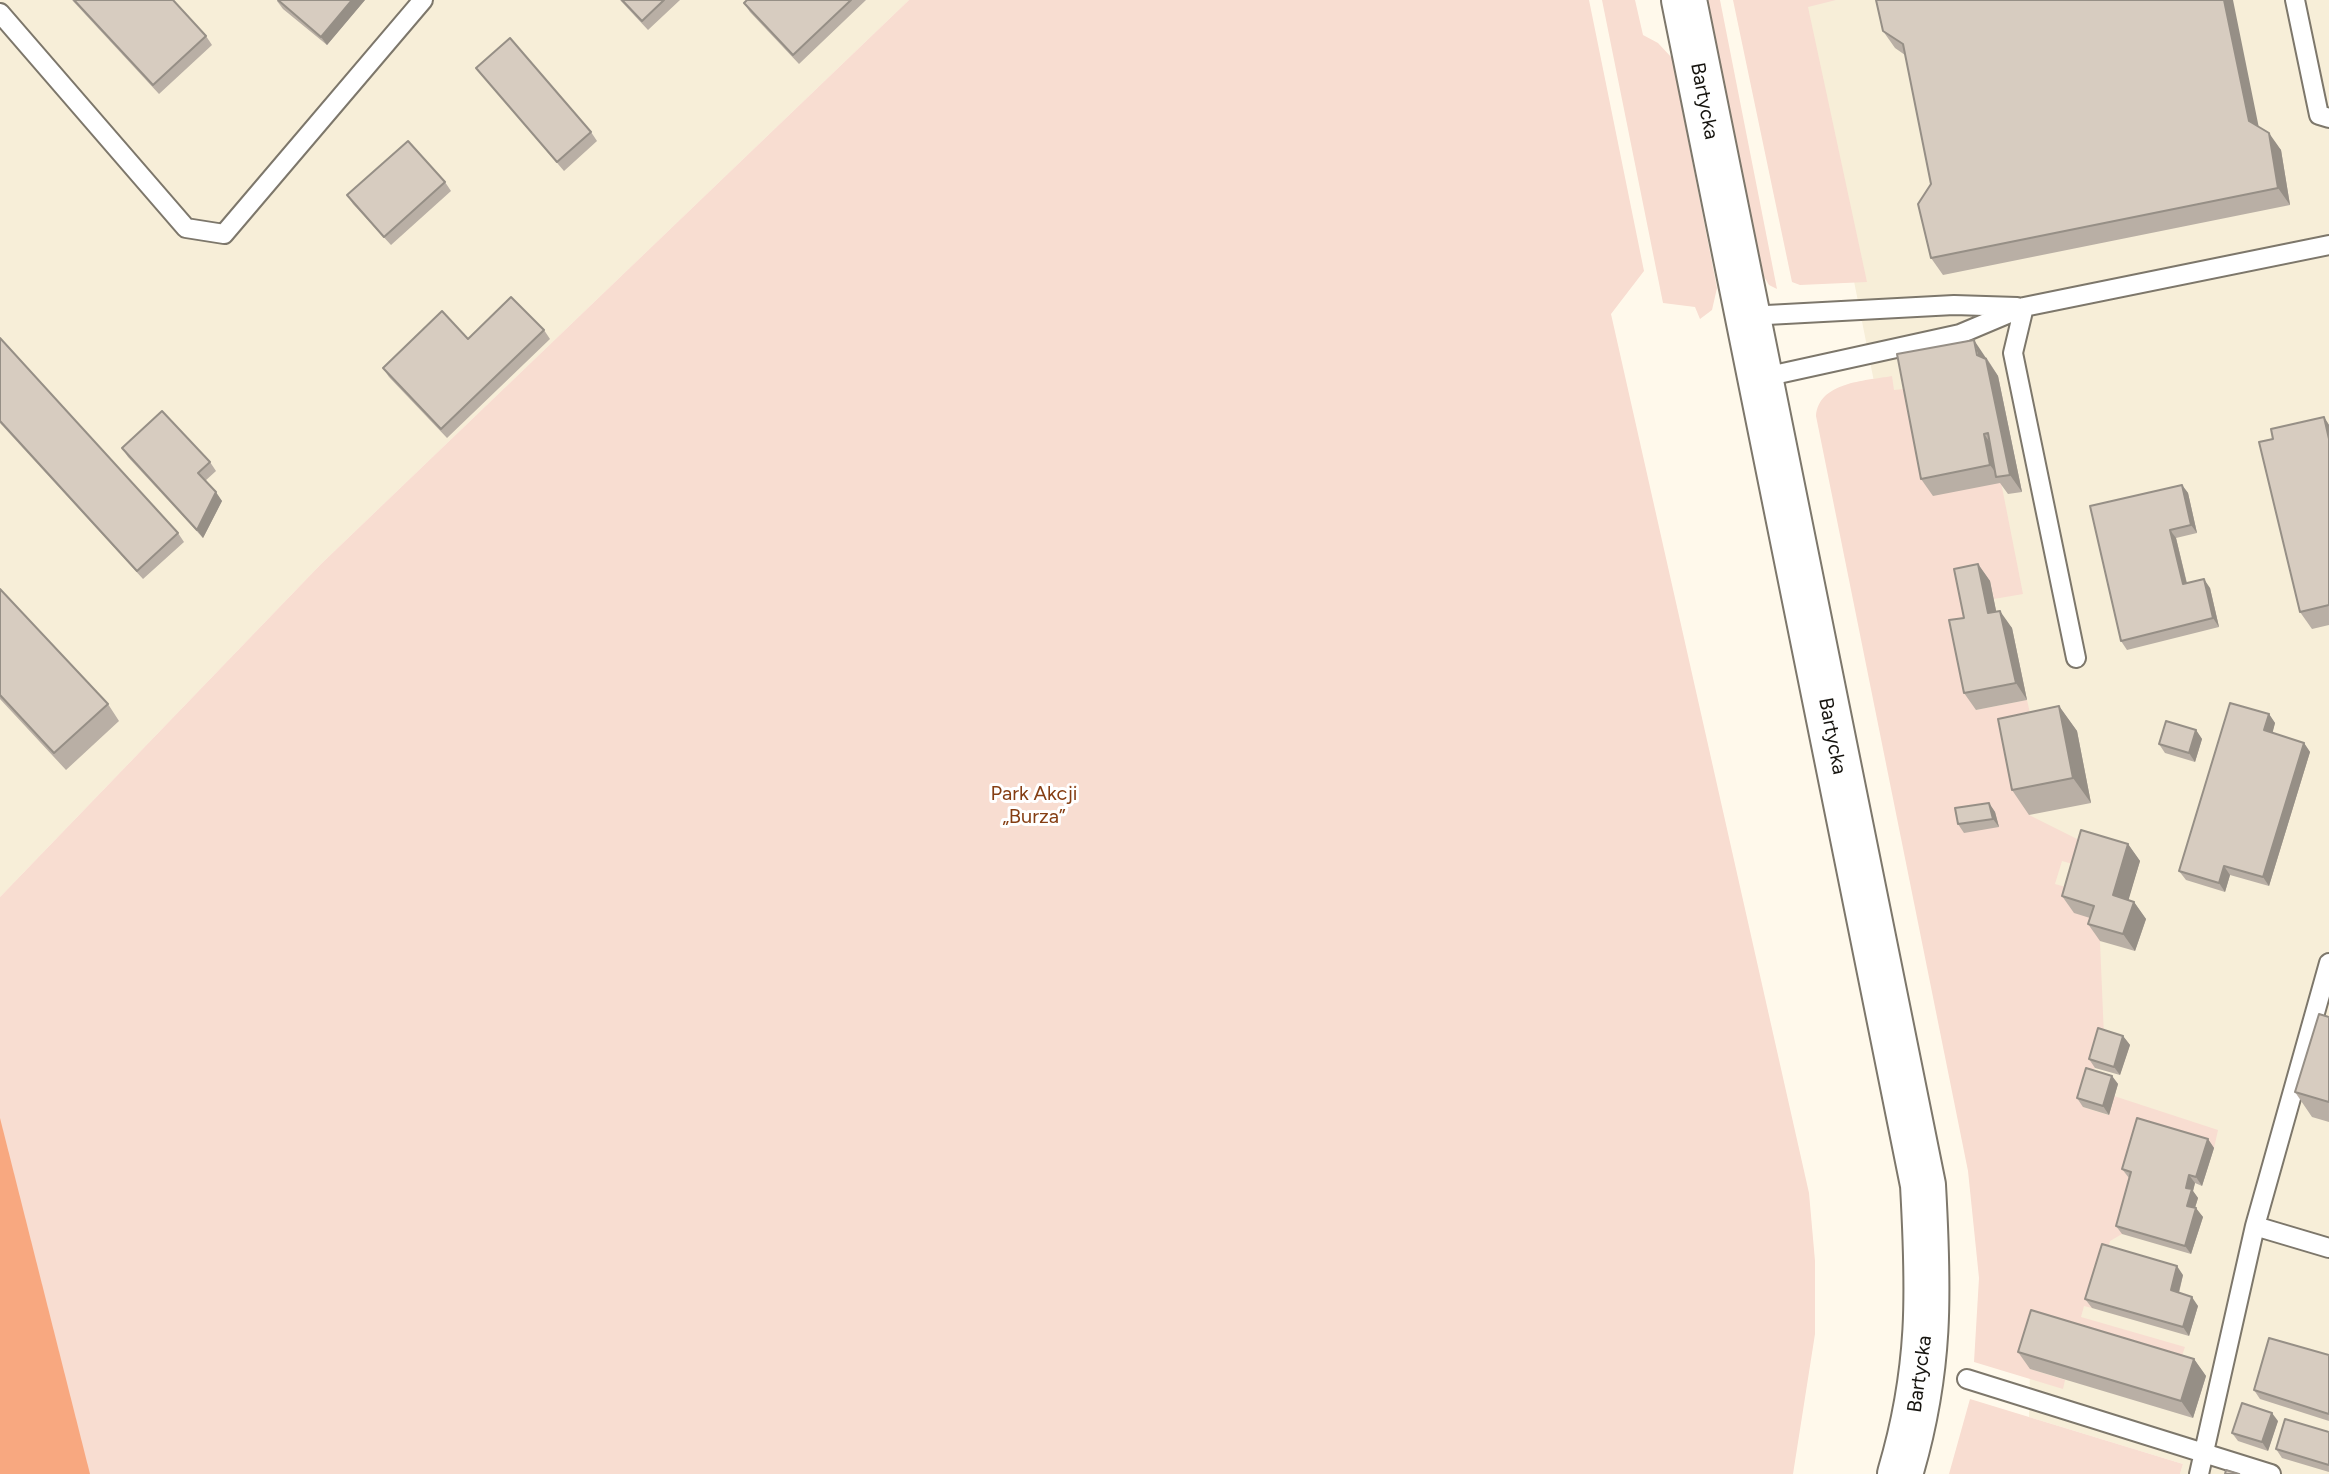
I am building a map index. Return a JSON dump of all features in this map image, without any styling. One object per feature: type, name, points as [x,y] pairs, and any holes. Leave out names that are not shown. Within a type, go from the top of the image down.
[{"type":"street","name":"Bartycka","points":[[1684,0],[1923,1185],[1929,1290],[1922,1388],[1900,1474]]},
{"type":"lane","points":[[0,13],[186,228],[224,234],[423,0]]},
{"type":"lane","points":[[2295,0],[2319,115],[2329,118]]},
{"type":"lane","points":[[1760,378],[1960,334],[2024,307],[2329,245]]},
{"type":"lane","points":[[1748,316],[1940,305],[2024,307]]},
{"type":"lane","points":[[2024,307],[2013,353],[2076,658]]},
{"type":"lane","points":[[2199,1474],[2206,1454],[2255,1226],[2329,963]]},
{"type":"lane","points":[[2255,1226],[2329,1248]]},
{"type":"lane","points":[[1967,1379],[2271,1474]]},
{"type":"shaded area","points":[[0,0],[909,0],[321,564],[0,897]]},
{"type":"shaded area","points":[[1798,0],[2329,0],[2329,1474],[2180,1474],[2183,1464],[2029,1417],[2030,1369],[1934,683]]},
{"type":"shaded area","points":[[0,1118],[90,1474],[0,1474]]},
{"type":"green space","name":"Park Akcji „Burza”","points":[[909,0],[1589,0],[1644,271],[1611,314],[1809,1193],[1815,1261],[1815,1334],[1793,1474],[57,1474],[0,1410],[0,897],[321,564]]},
{"type":"green space","points":[[1602,0],[1635,0],[1643,35],[1658,43],[1672,58],[1717,288],[1712,310],[1700,319],[1695,307],[1663,303]]},
{"type":"green space","points":[[1702,0],[1720,0],[1777,289],[1769,285],[1757,265]]},
{"type":"green space","points":[[1733,0],[1836,0],[1808,7],[1867,282],[1800,285],[1792,282]]},
{"type":"green space","points":[[1892,376],[1894,390],[1912,388],[2001,482],[2023,594],[1994,599],[1990,581],[1976,710],[2027,700],[2036,739],[2029,815],[2093,847],[2087,868],[2062,861],[2055,884],[2080,891],[2105,923],[2100,942],[2104,1037],[2083,1107],[2108,1115],[2114,1096],[2218,1130],[2214,1148],[2144,1127],[2128,1177],[2137,1181],[2122,1234],[2110,1241],[2092,1308],[2084,1306],[2081,1317],[2185,1347],[2178,1367],[2030,1369],[2065,1380],[2063,1389],[1974,1362],[1979,1278],[1968,1171],[1816,416],[1825,396],[1834,390],[1856,382]]},
{"type":"green space","points":[[1970,1399],[2183,1464],[2180,1474],[1949,1474]]},
{"type":"building","points":[[74,0],[173,0],[206,36],[153,85]]},
{"type":"building","points":[[278,0],[352,0],[321,37]]},
{"type":"building","points":[[622,0],[664,0],[642,21]]},
{"type":"building","points":[[747,0],[851,0],[793,55],[744,3]]},
{"type":"building","points":[[1876,0],[2224,0],[2249,121],[2269,133],[2278,188],[1931,258],[1918,204],[1931,184],[1903,44],[1883,31]]},
{"type":"building","points":[[510,38],[591,132],[557,162],[476,68]]},
{"type":"building","points":[[408,141],[445,182],[384,237],[347,195]]},
{"type":"building","points":[[511,297],[544,330],[441,429],[383,368],[442,311],[468,339]]},
{"type":"building","points":[[0,338],[178,533],[137,571],[0,421]]},
{"type":"building","points":[[1974,340],[1977,355],[1986,359],[2010,475],[1996,477],[1988,433],[1984,434],[1990,465],[1921,479],[1897,354]]},
{"type":"building","points":[[162,411],[210,462],[198,473],[216,492],[197,530],[122,448]]},
{"type":"building","points":[[2324,417],[2329,439],[2329,605],[2300,612],[2259,442],[2273,439],[2271,429]]},
{"type":"building","points":[[2182,485],[2191,525],[2170,530],[2183,584],[2204,579],[2213,618],[2121,641],[2090,506]]},
{"type":"building","points":[[1978,564],[1988,613],[2000,611],[2016,683],[1964,693],[1949,620],[1964,618],[1954,569]]},
{"type":"building","points":[[0,589],[108,704],[54,753],[0,695]]},
{"type":"building","points":[[2230,703],[2269,714],[2264,730],[2304,743],[2263,877],[2224,866],[2219,883],[2179,871]]},
{"type":"building","points":[[2059,706],[2073,778],[2012,790],[1998,719]]},
{"type":"building","points":[[2166,721],[2196,730],[2189,753],[2159,744]]},
{"type":"building","points":[[1989,803],[1993,819],[1958,824],[1955,808]]},
{"type":"building","points":[[2081,830],[2128,844],[2113,895],[2134,902],[2123,934],[2088,924],[2094,906],[2062,896]]},
{"type":"building","points":[[2319,1014],[2329,1017],[2329,1102],[2295,1092]]},
{"type":"building","points":[[2098,1028],[2123,1036],[2114,1067],[2089,1059]]},
{"type":"building","points":[[2086,1068],[2112,1076],[2103,1106],[2077,1098]]},
{"type":"building","points":[[2137,1118],[2208,1139],[2196,1177],[2189,1175],[2186,1188],[2192,1189],[2187,1206],[2196,1208],[2185,1246],[2116,1226],[2131,1172],[2122,1169]]},
{"type":"building","points":[[2102,1244],[2177,1266],[2171,1290],[2192,1297],[2183,1327],[2085,1299]]},
{"type":"building","points":[[2031,1310],[2194,1359],[2181,1401],[2018,1352]]},
{"type":"building","points":[[2269,1338],[2329,1355],[2329,1414],[2254,1390]]},
{"type":"building","points":[[2242,1403],[2272,1413],[2262,1442],[2232,1433]]},
{"type":"building","points":[[2285,1419],[2329,1432],[2329,1465],[2276,1449]]}]
